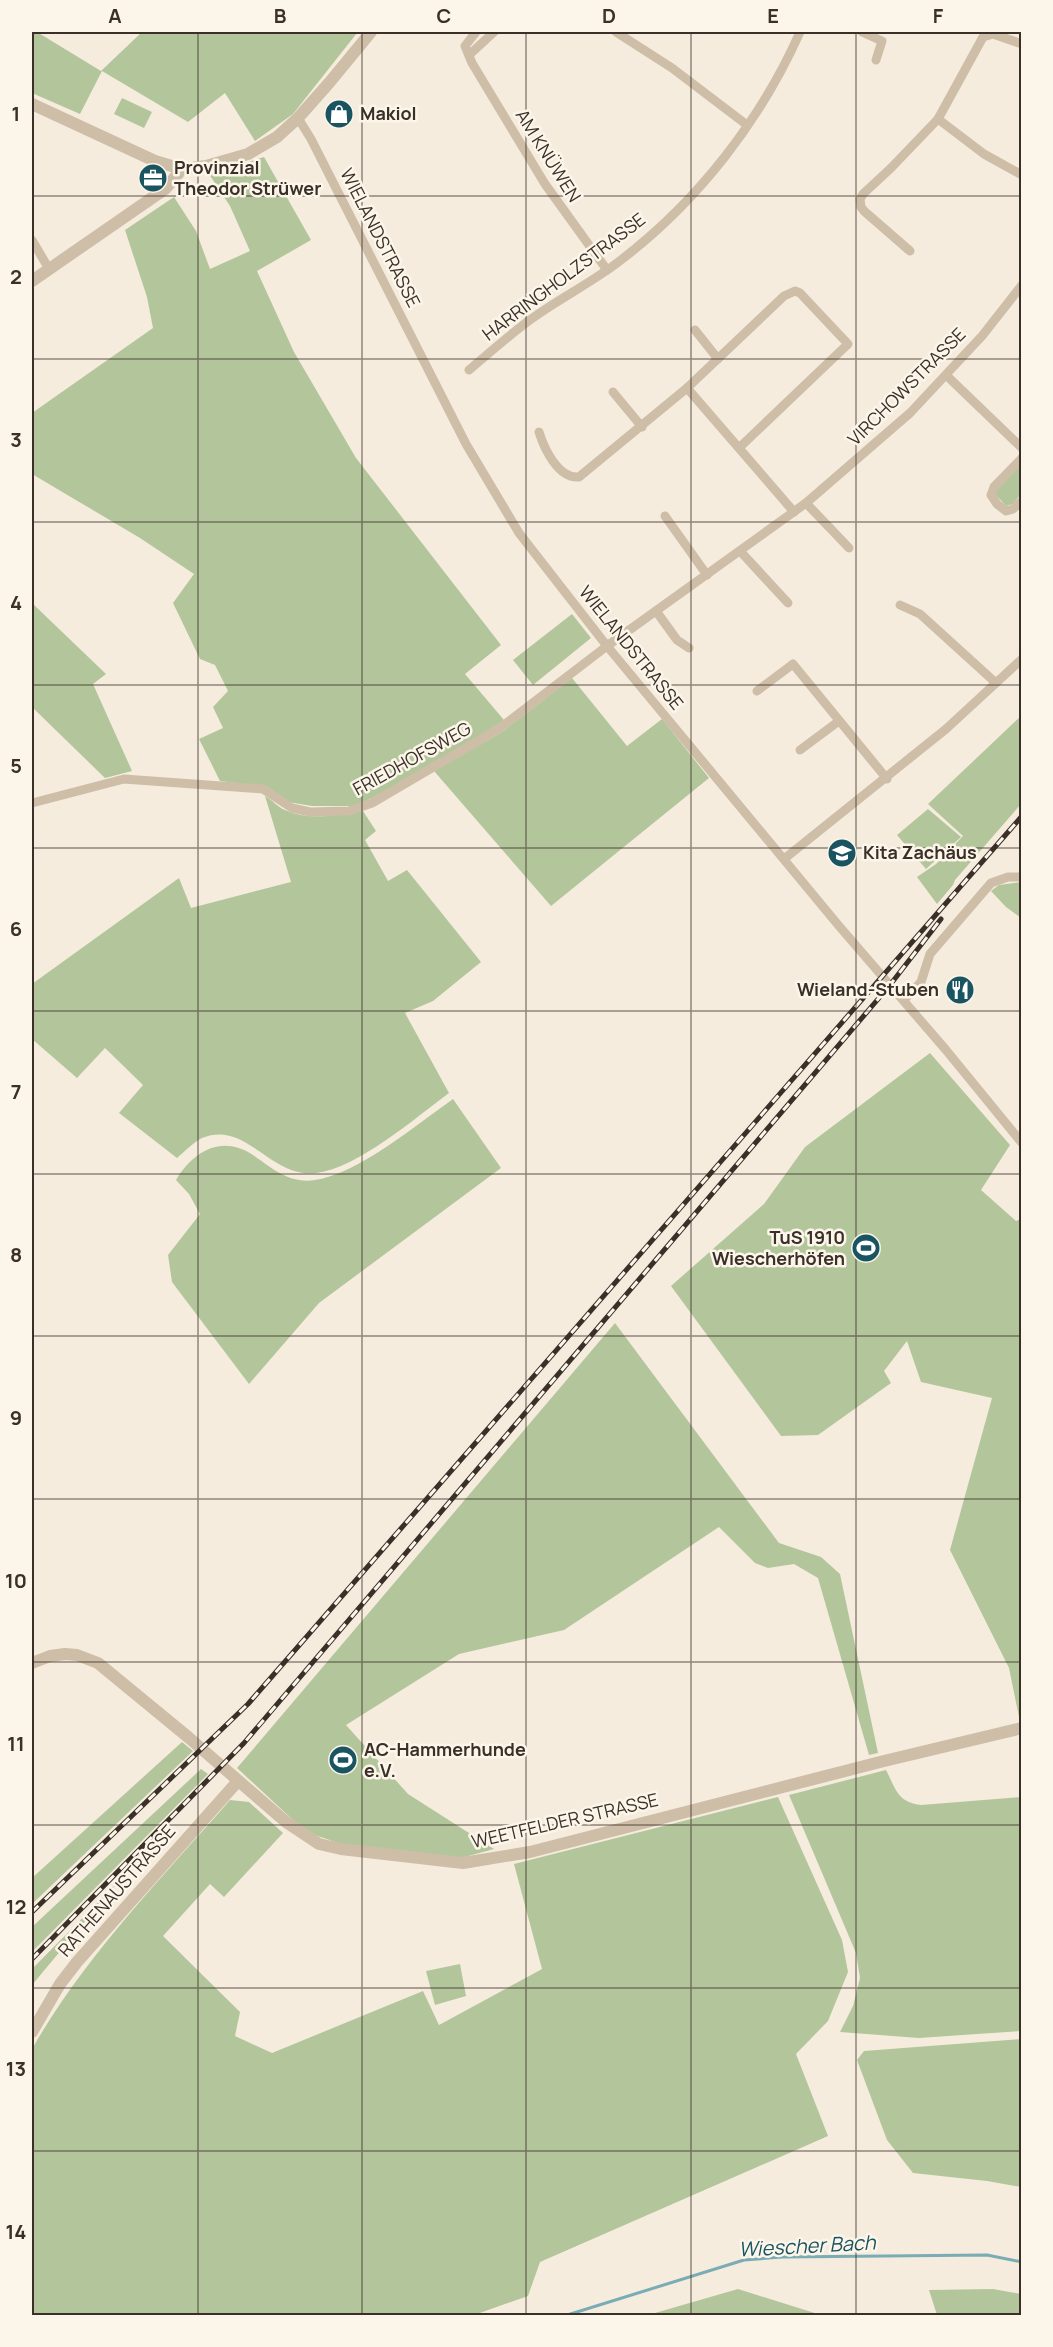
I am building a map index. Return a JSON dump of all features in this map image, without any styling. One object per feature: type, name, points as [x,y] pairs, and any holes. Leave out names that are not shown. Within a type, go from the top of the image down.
[{"type":"street","points":[[32,104],[155,161],[182,169],[206,166],[249,154],[277,137],[298,118],[371,32]]},
{"type":"street","points":[[476,32],[465,46],[469,55],[494,32]]},
{"type":"street","points":[[616,32],[672,68],[747,125]]},
{"type":"street","name":"HARRINGHOLZSTRASSE","points":[[469,370],[536,316],[607,270],[681,207],[725,156],[747,125],[763,101],[800,32]]},
{"type":"street","points":[[862,32],[882,41]]},
{"type":"street","points":[[876,60],[887,32]]},
{"type":"street","points":[[910,251],[864,211],[860,200],[863,194],[938,119],[982,37],[993,34],[1022,44]]},
{"type":"street","name":"AM KNÜWEN","points":[[469,55],[488,91],[545,184],[607,270]]},
{"type":"street","name":"WIELANDSTRASSE","points":[[298,118],[311,139],[466,444],[503,508],[526,542],[607,646],[1022,1143]]},
{"type":"street","points":[[938,119],[984,154],[1022,176]]},
{"type":"street","points":[[32,281],[165,189],[182,169]]},
{"type":"street","points":[[32,240],[49,269]]},
{"type":"street","name":"VIRCHOWSTRASSE","points":[[607,646],[794,512],[910,413],[982,336],[1022,285]]},
{"type":"street","points":[[539,432],[543,446],[562,472],[572,478],[579,477],[687,388],[784,296],[795,291],[848,344],[740,447]]},
{"type":"street","points":[[695,330],[718,359]]},
{"type":"street","points":[[946,375],[1022,448]]},
{"type":"street","points":[[687,388],[794,512]]},
{"type":"street","points":[[613,392],[642,427]]},
{"type":"street","points":[[1022,458],[994,487],[991,495],[1006,511],[1010,511],[1022,501]]},
{"type":"street","points":[[806,502],[849,548]]},
{"type":"street","points":[[665,516],[707,575]]},
{"type":"street","points":[[740,551],[788,603]]},
{"type":"street","points":[[900,605],[920,614],[996,683]]},
{"type":"street","points":[[656,611],[677,640],[689,648]]},
{"type":"street","name":"FRIEDHOFSWEG","points":[[32,803],[124,779],[263,789],[292,808],[310,812],[349,811],[372,803],[500,728],[607,646]]},
{"type":"street","points":[[784,859],[886,778],[1022,659]]},
{"type":"street","points":[[757,692],[793,664],[886,778]]},
{"type":"street","points":[[800,750],[839,721]]},
{"type":"street","points":[[904,1000],[921,982],[930,954],[991,883],[1008,877],[1022,877]]},
{"type":"street","name":"WEETFELDER STRASSE","points":[[32,1663],[50,1656],[65,1654],[98,1663],[120,1679],[286,1822],[319,1844],[408,1858],[463,1863],[530,1852],[1022,1728]]},
{"type":"street","name":"RATHENAUSTRASSE","points":[[32,2032],[60,1984],[77,1962],[238,1781]]},
{"type":"green space","points":[[32,32],[37,32],[101,71],[142,32],[357,33],[293,114],[255,141],[225,93],[188,122],[102,71],[80,114],[32,93]]},
{"type":"green space","points":[[122,98],[152,112],[144,128],[114,114]]},
{"type":"green space","points":[[264,157],[311,240],[257,271],[294,352],[356,458],[501,645],[465,674],[504,720],[456,752],[357,806],[312,806],[288,802],[268,787],[220,781],[199,739],[223,728],[213,707],[228,691],[215,665],[200,659],[173,603],[194,574],[140,538],[32,474],[32,413],[153,328],[147,297],[125,230],[174,197],[196,231],[210,269],[250,251],[230,206],[209,174]]},
{"type":"green space","points":[[1021,464],[1021,494],[1013,504],[1006,506],[995,494],[996,491]]},
{"type":"green space","points":[[32,603],[106,674],[93,684],[132,771],[105,778],[32,707]]},
{"type":"green space","points":[[572,614],[591,638],[533,685],[513,660]]},
{"type":"green space","points":[[572,678],[627,746],[662,719],[709,778],[551,906],[434,771],[502,732]]},
{"type":"green space","points":[[1021,716],[1021,804],[937,904],[917,877],[936,864],[963,836],[928,804]]},
{"type":"green space","points":[[265,796],[282,809],[304,815],[324,816],[363,811],[376,831],[365,840],[388,881],[407,870],[481,962],[433,1001],[405,1013],[449,1093],[368,1152],[350,1162],[316,1173],[299,1172],[285,1167],[245,1142],[218,1135],[202,1138],[177,1158],[119,1113],[143,1085],[105,1048],[77,1078],[32,1039],[32,984],[179,878],[191,908],[291,882]]},
{"type":"green space","points":[[928,809],[961,837],[926,869],[897,835]]},
{"type":"green space","points":[[1021,882],[1021,918],[1006,907],[991,891],[999,885]]},
{"type":"green space","name":"TuS 1910 Wiescherhöfen","points":[[930,1053],[1010,1145],[981,1190],[1016,1221],[1021,1219],[1020,1722],[1009,1668],[950,1550],[992,1398],[921,1382],[907,1341],[884,1371],[891,1383],[818,1435],[781,1436],[671,1286],[764,1204],[805,1147]]},
{"type":"green space","points":[[453,1099],[501,1168],[319,1303],[249,1384],[172,1282],[168,1255],[200,1214],[189,1194],[176,1180],[183,1170],[199,1154],[219,1146],[230,1146],[253,1155],[274,1170],[297,1180],[315,1180],[332,1176],[368,1159]]},
{"type":"green space","points":[[615,1323],[779,1543],[821,1557],[840,1574],[878,1753],[869,1755],[818,1578],[794,1564],[768,1568],[755,1563],[719,1527],[564,1630],[459,1654],[346,1725],[408,1794],[494,1849],[461,1858],[344,1845],[306,1832],[237,1768]]},
{"type":"green space","points":[[182,1742],[193,1751],[32,1904],[32,1878]]},
{"type":"green space","points":[[201,1769],[208,1774],[32,1952],[32,1927]]},
{"type":"green space","points":[[886,1770],[902,1798],[921,1805],[1021,1797],[1021,2031],[919,2038],[840,2032],[853,2006],[860,1978],[856,1953],[789,1795]]},
{"type":"green space","points":[[778,1797],[842,1940],[848,1972],[828,2021],[796,2054],[828,2136],[540,2262],[528,2296],[474,2315],[32,2315],[32,2049],[75,1982],[99,1950],[230,1800],[249,1802],[283,1833],[224,1897],[210,1884],[163,1936],[240,2012],[235,2036],[272,2053],[423,1991],[439,2025],[542,1969],[514,1864]]},
{"type":"green space","points":[[118,1882],[32,1985],[32,1969]]},
{"type":"green space","points":[[460,1964],[466,1996],[435,2005],[426,1971]]},
{"type":"green space","points":[[1021,2039],[1021,2187],[913,2173],[887,2140],[857,2060],[864,2051]]},
{"type":"green space","points":[[738,2289],[821,2315],[648,2315]]},
{"type":"green space","points":[[993,2289],[1021,2294],[1021,2315],[937,2315],[929,2290]]},
{"type":"waterway","name":"Wiescher Bach","points":[[564,2316],[744,2260],[782,2257],[987,2255],[1022,2262]]},
{"type":"railway","points":[[32,1912],[248,1704],[1022,816]]},
{"type":"railway","points":[[32,1959],[244,1743],[890,985],[941,919]]},
{"type":"place","name":"Makiol","points":[[339,114]]},
{"type":"place","name":"Provinzial Theodor Strüwer","points":[[153,178]]},
{"type":"place","name":"Kita Zachäus","points":[[842,853]]},
{"type":"place","name":"Wieland-Stuben","points":[[960,990]]},
{"type":"place","name":"TuS 1910 Wiescherhöfen","points":[[866,1248]]},
{"type":"place","name":"AC-Hammerhunde e.V.","points":[[343,1760]]}]
